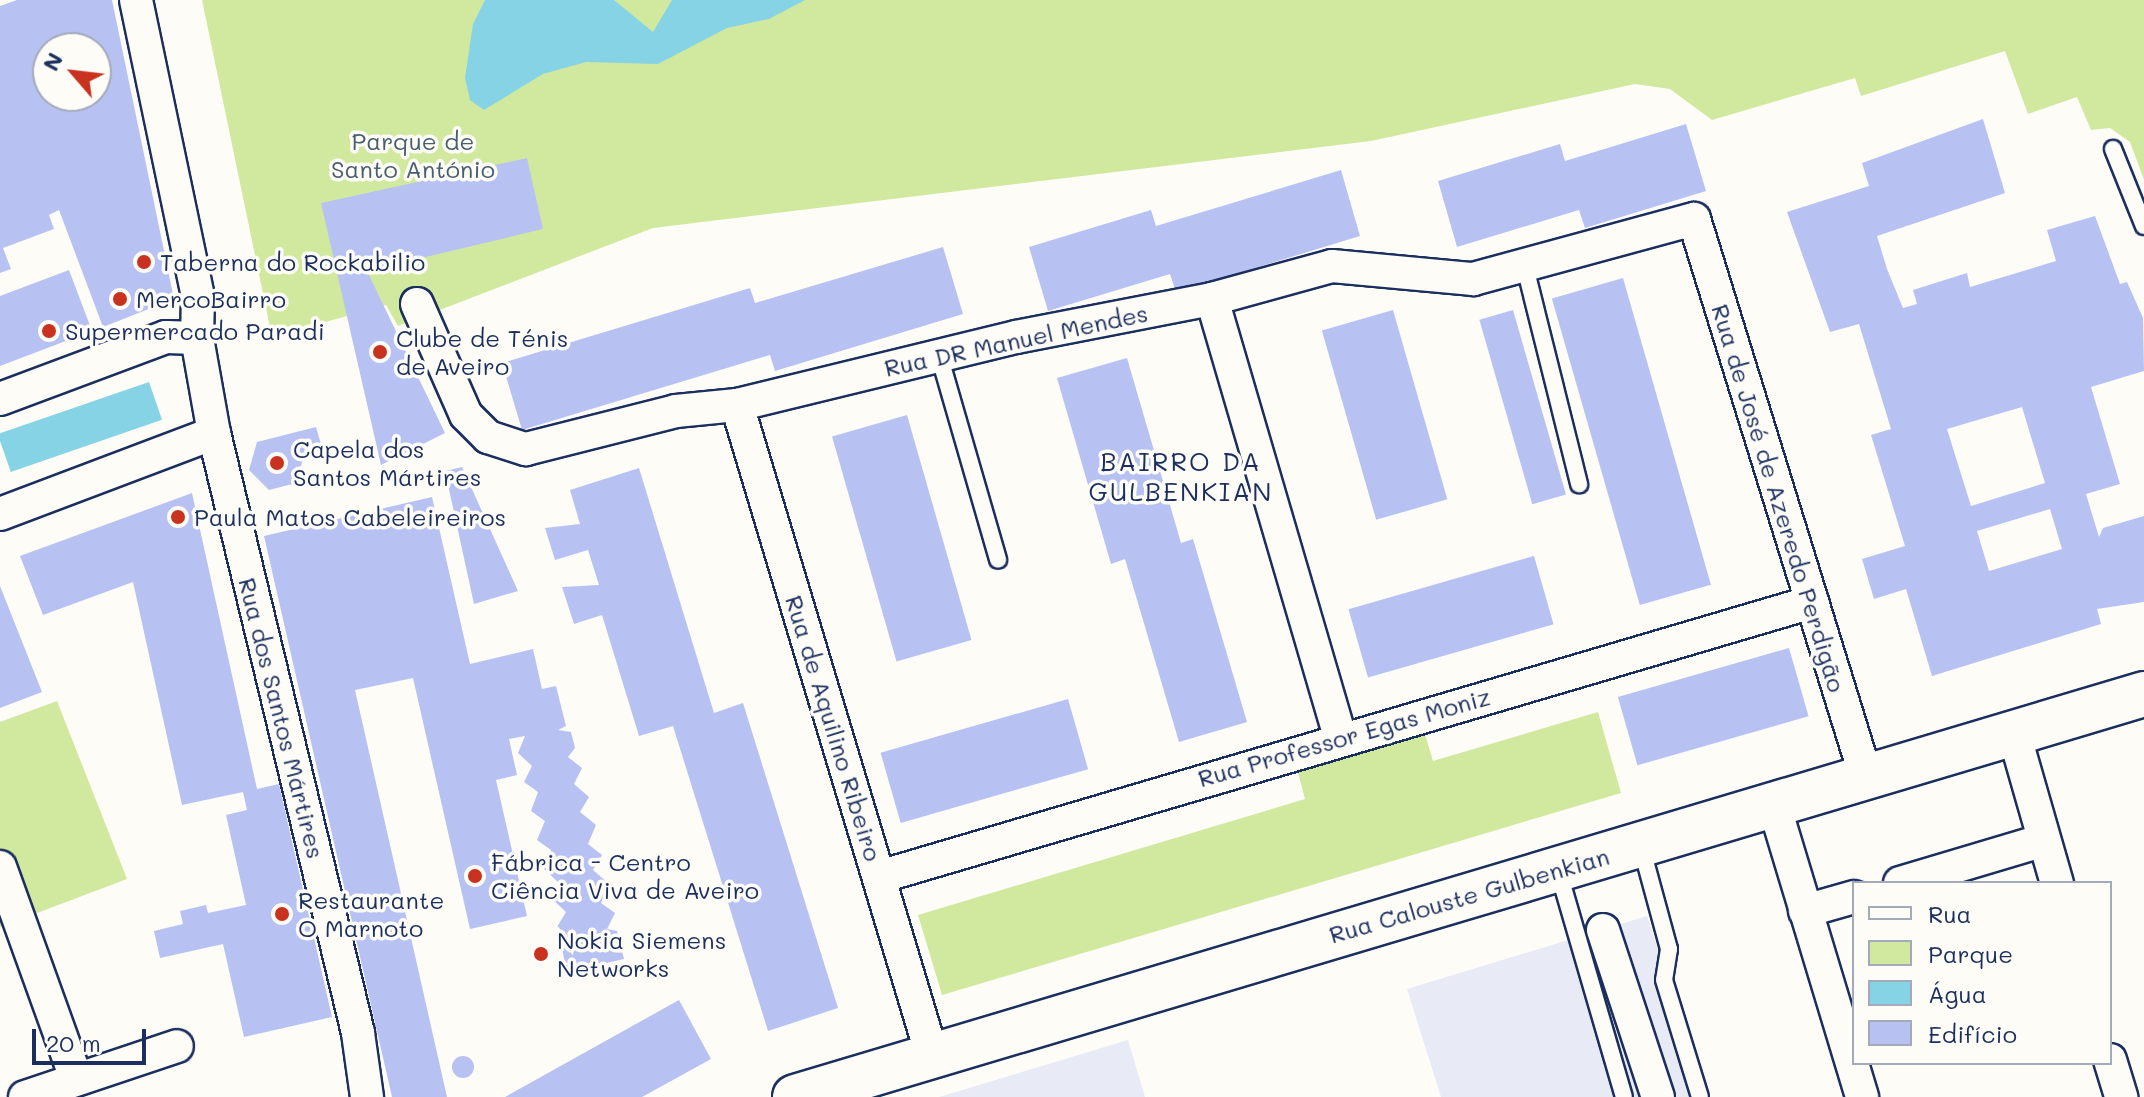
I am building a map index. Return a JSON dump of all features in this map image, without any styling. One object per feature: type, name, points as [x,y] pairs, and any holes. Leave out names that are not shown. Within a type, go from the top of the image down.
[{"type":"main road","name":"Rua Calouste Gulbenkian","points":[[795,1097],[931,1052],[1641,846],[2013,730],[2144,694]]},
{"type":"street","name":"Rua dos Santos Mártires","points":[[136,0],[198,297],[197,338],[214,433],[358,1033],[367,1097]]},
{"type":"street","name":"Rua DR Manuel Mendes","points":[[417,304],[466,415],[500,441],[526,449],[676,411],[737,405],[939,355],[1212,299],[1332,266],[1473,279],[1694,219]]},
{"type":"street","name":"Rua de José de Azeredo Perdigão","points":[[1694,219],[1866,777]]},
{"type":"street","points":[[1212,299],[1340,738]]},
{"type":"street","points":[[0,399],[166,337],[197,338]]},
{"type":"street","name":"Rua de Aquilino Ribeiro","points":[[737,405],[931,1052]]},
{"type":"street","points":[[0,514],[214,433]]},
{"type":"street","name":"Rua Professor Egas Moniz","points":[[879,877],[1340,738],[1812,602]]},
{"type":"street","points":[[2013,730],[2056,881]]},
{"type":"street","points":[[1774,805],[1852,1064]]},
{"type":"street","points":[[1907,881],[2044,840]]},
{"type":"street","points":[[0,867],[76,1078]]},
{"type":"street","points":[[1805,911],[1852,898]]},
{"type":"street","points":[[1603,930],[1658,1097]]},
{"type":"street","points":[[25,1097],[177,1046]]},
{"type":"street","points":[[1852,1065],[1862,1097]]},
{"type":"street","points":[[2111,1065],[2121,1097]]},
{"type":"lane","points":[[2113,149],[2144,226]]},
{"type":"lane","points":[[1525,267],[1579,484]]},
{"type":"lane","points":[[939,355],[998,560]]},
{"type":"lane","points":[[1641,846],[1669,949],[1664,980],[1700,1097]]},
{"type":"lane","points":[[1558,869],[1624,1097]]},
{"type":"shaded area","points":[[1647,916],[1707,1097],[1441,1097],[1407,989]]},
{"type":"shaded area","points":[[1128,1040],[1145,1097],[939,1097]]},
{"type":"green space","name":"Parque de Santo António","points":[[202,0],[2144,0],[2144,180],[2130,142],[2110,128],[2091,130],[2077,97],[2028,114],[2005,51],[1861,96],[1855,78],[1712,120],[1670,89],[1635,84],[1371,141],[653,228],[398,326],[386,305],[272,337]]},
{"type":"green space","points":[[57,701],[127,879],[0,927],[0,722]]},
{"type":"green space","points":[[1598,712],[1621,793],[942,995],[918,915],[1305,799],[1297,769],[1424,731],[1433,761]]},
{"type":"water","points":[[485,0],[614,0],[653,32],[672,0],[805,0],[769,19],[727,28],[658,64],[586,62],[543,74],[484,110],[470,100],[465,78],[473,24]]},
{"type":"water","points":[[149,382],[162,420],[11,472],[0,433]]},
{"type":"building","points":[[17,0],[112,0],[174,299],[103,327],[59,210],[49,215],[54,229],[3,248],[11,269],[0,273],[0,6]]},
{"type":"building","points":[[1983,119],[2005,193],[1877,236],[1903,308],[1917,304],[1913,290],[1967,273],[1970,287],[2056,261],[2047,230],[2095,216],[2120,284],[2127,282],[2143,318],[2144,371],[2091,387],[2120,484],[2086,494],[2099,537],[2103,528],[2144,516],[2144,602],[2097,609],[2101,624],[1932,676],[1906,589],[1874,599],[1862,559],[1905,546],[1871,435],[1891,429],[1859,324],[1830,332],[1787,212],[1869,186],[1862,163]],"holes":[[[2022,407],[2045,483],[1971,506],[1947,429]],[[2050,509],[2062,549],[1989,571],[1977,531]]]},
{"type":"building","points":[[1686,124],[1706,191],[1585,228],[1579,210],[1457,247],[1438,181],[1560,144],[1565,161]]},
{"type":"building","name":"Clube de Ténis de Aveiro","points":[[527,158],[543,229],[367,271],[445,433],[381,465],[321,203]]},
{"type":"building","points":[[1341,170],[1360,236],[1176,292],[1170,274],[1048,311],[1029,247],[1151,210],[1156,226]]},
{"type":"building","points":[[943,247],[963,314],[775,371],[770,355],[522,430],[502,363],[750,288],[755,303]]},
{"type":"building","points":[[69,270],[92,331],[0,366],[0,296]]},
{"type":"building","points":[[1623,278],[1711,585],[1640,605],[1552,298]]},
{"type":"building","points":[[1393,310],[1447,499],[1376,520],[1322,330]]},
{"type":"building","points":[[1513,310],[1566,495],[1532,504],[1479,320]]},
{"type":"building","points":[[1127,358],[1181,543],[1193,539],[1247,722],[1179,742],[1125,559],[1111,564],[1057,378]]},
{"type":"building","points":[[907,415],[971,640],[897,661],[832,436]]},
{"type":"building","name":"Capela dos Santos Mártires","points":[[316,427],[323,451],[304,456],[296,483],[269,490],[249,470],[257,442]]},
{"type":"building","points":[[462,467],[518,591],[474,604],[445,471]]},
{"type":"building","points":[[639,468],[714,713],[743,703],[838,1008],[768,1031],[673,726],[639,736],[602,615],[574,624],[562,587],[599,585],[588,550],[555,560],[545,528],[580,524],[570,490]]},
{"type":"building","points":[[192,493],[257,789],[279,784],[332,1017],[244,1037],[223,944],[160,958],[154,931],[183,924],[180,911],[206,905],[208,913],[246,905],[226,815],[247,810],[243,792],[182,805],[133,582],[43,615],[20,556]]},
{"type":"building","points":[[432,497],[470,664],[533,649],[542,689],[556,686],[566,726],[558,730],[571,732],[575,748],[568,757],[582,768],[574,784],[589,797],[580,812],[596,825],[588,844],[602,855],[593,870],[609,884],[601,903],[615,913],[607,929],[617,931],[624,959],[567,972],[561,944],[572,942],[557,927],[566,912],[551,898],[559,883],[544,869],[551,850],[537,840],[545,821],[531,811],[538,792],[524,782],[532,766],[518,753],[525,736],[509,739],[517,775],[496,780],[527,916],[470,929],[413,678],[355,690],[447,1097],[392,1097],[264,536]]},
{"type":"building","points":[[1534,556],[1554,624],[1368,677],[1348,609]]},
{"type":"building","points":[[0,586],[42,692],[0,708]]},
{"type":"building","points":[[1789,648],[1809,716],[1637,765],[1618,697]]},
{"type":"building","points":[[1068,699],[1088,769],[901,823],[881,753]]},
{"type":"building","points":[[679,1000],[711,1059],[642,1097],[505,1097]]},
{"type":"building","points":[[463,1056],[471,1059],[474,1067],[471,1075],[463,1078],[455,1075],[452,1067],[455,1059]]},
{"type":"place","name":"Taberna do Rockabilio","points":[[144,262]]},
{"type":"place","name":"MercoBairro","points":[[120,299]]},
{"type":"place","name":"Supermercado Paradi","points":[[49,331]]},
{"type":"place","name":"Clube de Ténis de Aveiro","points":[[380,352]]},
{"type":"place","name":"Capela dos Santos Mártires","points":[[277,463]]},
{"type":"place","name":"Paula Matos Cabeleireiros","points":[[178,517]]},
{"type":"place","name":"Fábrica - Centro Ciência Viva de Aveiro","points":[[475,876]]},
{"type":"place","name":"Restaurante O Marnoto","points":[[282,914]]},
{"type":"place","name":"Nokia Siemens Networks","points":[[541,954]]},
{"type":"district","name":"BAIRRO DA GULBENKIAN","points":[[1181,477]]}]
